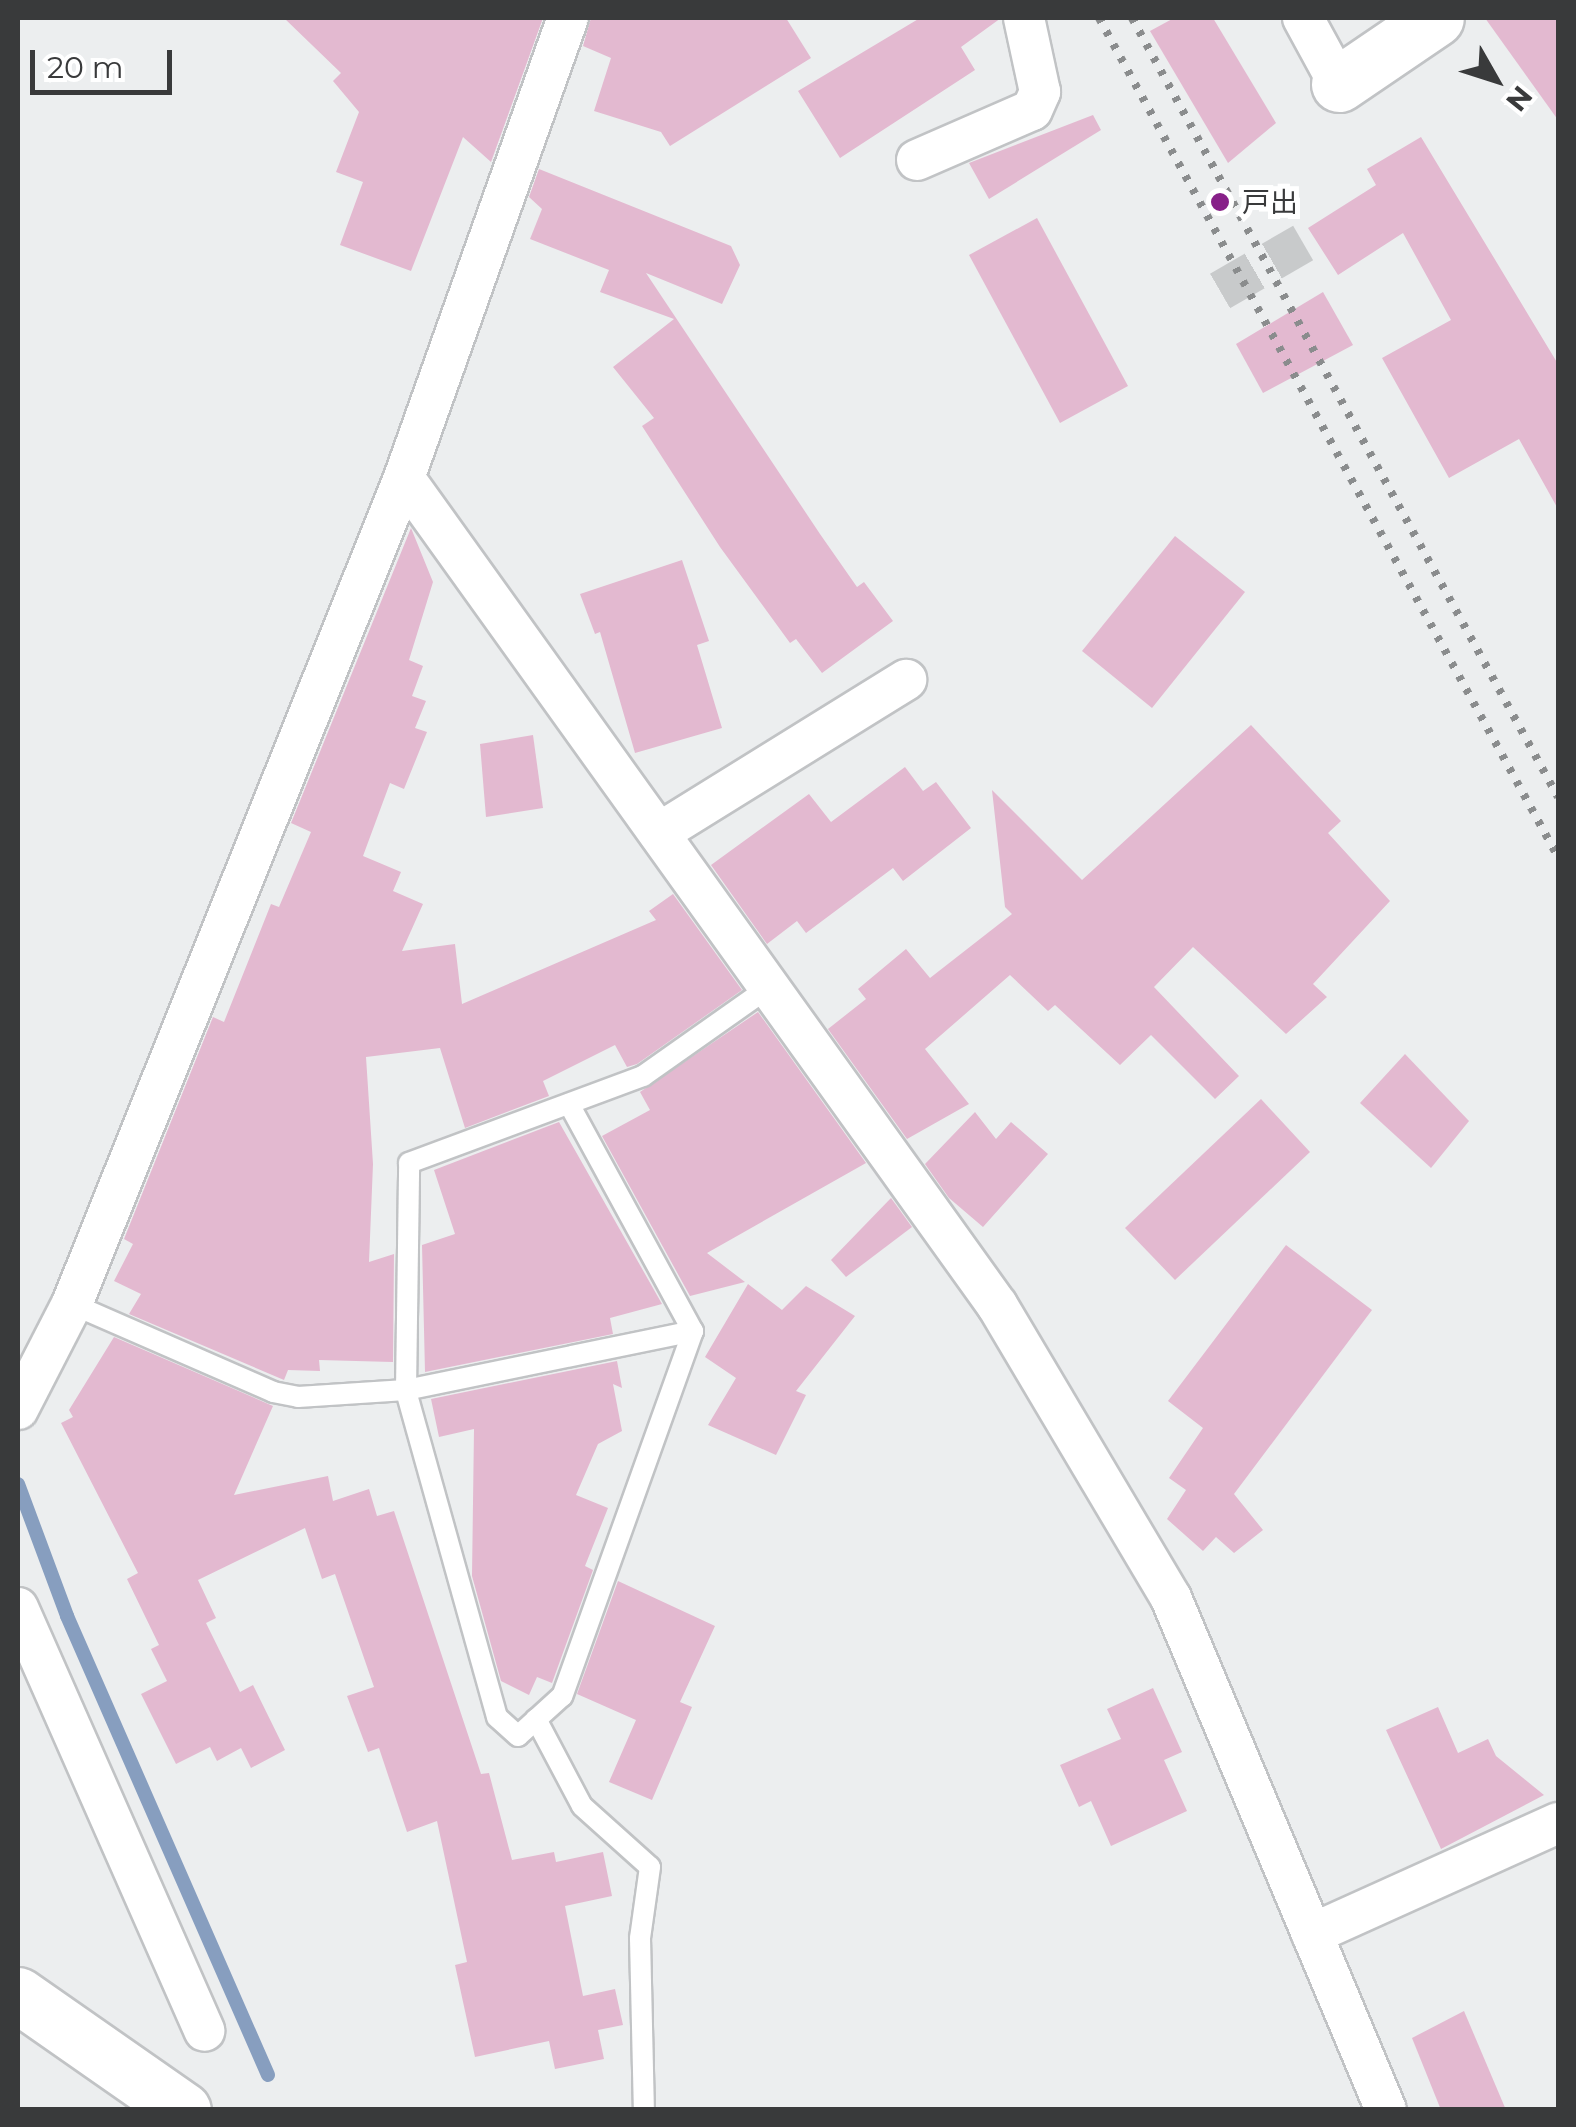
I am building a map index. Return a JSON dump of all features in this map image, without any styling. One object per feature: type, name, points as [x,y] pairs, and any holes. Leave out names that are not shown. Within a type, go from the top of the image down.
[{"type":"street","points":[[18,1409],[72,1304],[404,478],[568,18]]},
{"type":"street","points":[[916,160],[1032,110],[1040,92],[1024,18]]},
{"type":"street","points":[[1302,18],[1338,84],[1436,18]]},
{"type":"street","points":[[404,478],[997,1305],[1172,1598],[1386,2110]]},
{"type":"street","points":[[659,833],[906,680]]},
{"type":"street","points":[[18,1608],[205,2031]]},
{"type":"street","points":[[1312,1934],[1558,1824]]},
{"type":"street","points":[[18,1995],[183,2110]]},
{"type":"lane","points":[[570,1104],[694,1332],[562,1696],[518,1736],[498,1717],[406,1390],[409,1162],[570,1104],[674,1059],[769,987]]},
{"type":"lane","points":[[72,1304],[273,1392],[406,1390],[694,1332]]},
{"type":"lane","points":[[536,1719],[582,1806],[650,1867],[640,1938],[644,2110]]},
{"type":"building","points":[[284,18],[543,18],[491,162],[463,137],[411,271],[340,245],[363,182],[336,172],[359,112],[333,81],[341,73]]},
{"type":"building","points":[[591,18],[786,18],[811,58],[670,146],[661,132],[594,111],[611,58],[583,46]]},
{"type":"building","points":[[920,18],[1001,18],[961,47],[975,70],[840,158],[798,91]]},
{"type":"building","points":[[1174,18],[1213,18],[1276,123],[1228,163],[1150,31]]},
{"type":"building","points":[[1485,18],[1558,18],[1558,120]]},
{"type":"building","points":[[1093,115],[1101,130],[989,199],[969,163]]},
{"type":"building","points":[[1421,137],[1558,364],[1558,509],[1519,439],[1449,478],[1382,358],[1451,320],[1403,233],[1338,275],[1308,228],[1376,185],[1367,169]]},
{"type":"building","points":[[539,169],[731,246],[740,265],[722,304],[646,273],[857,587],[864,582],[893,621],[822,673],[796,639],[790,643],[720,547],[642,426],[654,418],[613,367],[674,319],[600,292],[609,270],[530,239],[542,209],[529,197]]},
{"type":"building","points":[[1037,218],[1128,386],[1060,423],[969,255]]},
{"type":"building","points":[[1323,292],[1353,345],[1263,393],[1236,344]]},
{"type":"building","points":[[411,528],[433,582],[409,660],[423,666],[412,696],[426,701],[415,728],[427,732],[404,789],[390,783],[363,856],[401,872],[393,891],[423,904],[402,951],[455,944],[462,1004],[656,920],[649,911],[673,894],[742,990],[637,1064],[627,1067],[615,1045],[543,1081],[549,1096],[465,1128],[440,1048],[366,1057],[373,1164],[369,1262],[394,1254],[393,1362],[319,1360],[320,1371],[288,1370],[284,1380],[129,1314],[141,1294],[114,1281],[133,1244],[124,1239],[213,1017],[224,1022],[271,904],[279,907],[311,832],[291,823]]},
{"type":"building","points":[[1175,536],[1245,592],[1152,708],[1082,651]]},
{"type":"building","points":[[682,560],[709,641],[697,645],[722,728],[635,753],[600,632],[595,634],[580,594]]},
{"type":"building","points":[[1251,725],[1341,821],[1328,833],[1390,901],[1313,984],[1327,997],[1286,1034],[1193,947],[1154,987],[1239,1076],[1215,1099],[1151,1035],[1120,1065],[1055,1005],[1048,1011],[1010,975],[925,1049],[969,1104],[907,1139],[828,1029],[866,999],[858,989],[906,949],[930,978],[1012,914],[1005,907],[992,790],[1082,880]]},
{"type":"building","points":[[533,735],[543,808],[486,817],[480,744]]},
{"type":"building","points":[[905,767],[923,791],[936,782],[971,828],[903,881],[893,868],[806,933],[797,921],[767,944],[711,865],[809,794],[831,822]]},
{"type":"building","points":[[758,1012],[866,1163],[707,1253],[745,1282],[690,1296],[602,1136],[650,1110],[640,1092]]},
{"type":"building","points":[[1405,1054],[1469,1121],[1431,1168],[1360,1103]]},
{"type":"building","points":[[1261,1099],[1310,1152],[1175,1280],[1125,1228]]},
{"type":"building","points":[[975,1112],[996,1139],[1011,1122],[1048,1154],[983,1227],[949,1198],[925,1164]]},
{"type":"building","points":[[559,1122],[662,1304],[610,1318],[613,1334],[425,1372],[422,1245],[455,1234],[434,1170]]},
{"type":"building","points":[[891,1198],[912,1227],[846,1277],[831,1260]]},
{"type":"building","points":[[1286,1245],[1372,1310],[1234,1494],[1263,1530],[1234,1553],[1216,1537],[1203,1551],[1167,1519],[1186,1490],[1169,1478],[1203,1428],[1168,1401]]},
{"type":"building","points":[[748,1284],[782,1310],[806,1286],[855,1316],[796,1391],[806,1395],[776,1455],[708,1425],[736,1378],[705,1357]]},
{"type":"building","points":[[114,1337],[273,1406],[234,1495],[328,1476],[333,1501],[369,1489],[377,1516],[394,1511],[481,1774],[489,1773],[512,1860],[554,1852],[556,1862],[603,1852],[612,1896],[565,1906],[583,1996],[615,1989],[623,2025],[598,2030],[604,2059],[555,2069],[549,2041],[475,2057],[455,1965],[467,1962],[437,1821],[407,1832],[379,1748],[368,1752],[347,1696],[374,1687],[335,1574],[322,1579],[305,1528],[198,1580],[216,1618],[206,1623],[240,1692],[253,1685],[285,1750],[251,1768],[241,1748],[217,1761],[210,1747],[176,1764],[141,1694],[167,1681],[151,1649],[159,1645],[127,1579],[138,1573],[61,1423],[73,1417],[69,1410]]},
{"type":"building","points":[[617,1361],[622,1388],[613,1384],[622,1431],[598,1444],[576,1495],[608,1508],[585,1566],[593,1570],[552,1683],[537,1677],[529,1695],[501,1681],[472,1576],[474,1429],[439,1437],[431,1399]]},
{"type":"building","points":[[618,1581],[715,1626],[680,1702],[692,1707],[652,1800],[609,1782],[636,1720],[577,1694]]},
{"type":"building","points":[[1153,1688],[1182,1752],[1164,1760],[1187,1811],[1111,1846],[1091,1801],[1079,1807],[1060,1765],[1121,1739],[1107,1709]]},
{"type":"building","points":[[1438,1707],[1458,1753],[1488,1739],[1496,1756],[1544,1795],[1441,1849],[1386,1730]]},
{"type":"building","points":[[1464,2011],[1506,2110],[1441,2110],[1412,2038]]},
{"type":"waterway","points":[[18,1484],[67,1616],[268,2075]]},
{"type":"tunnel","points":[[1220,291],[1303,243]]},
{"type":"railway","points":[[1099,18],[1558,857]]},
{"type":"railway","points":[[1132,18],[1558,797]]},
{"type":"place","name":"戸出","points":[[1220,202]]}]
